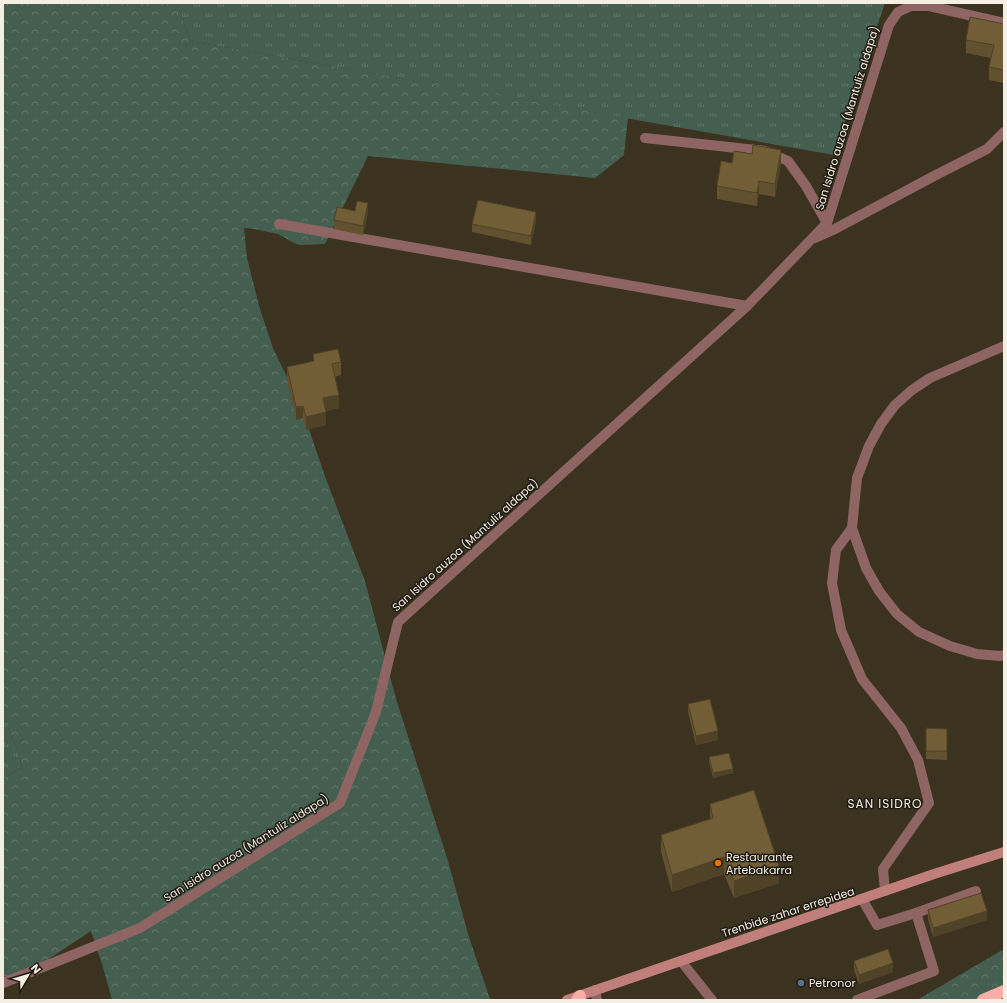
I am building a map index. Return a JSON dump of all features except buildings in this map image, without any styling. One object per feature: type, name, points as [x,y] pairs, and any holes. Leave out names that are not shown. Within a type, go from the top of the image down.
[{"type":"highway","points":[[983,1000],[1004,991]]},
{"type":"street","name":"San Isidro auzoa (Mantuliz aldapa)","points":[[3,983],[140,928],[340,804],[376,712],[398,622],[747,306],[827,223],[889,25],[898,12],[911,6],[929,6],[1004,23]]},
{"type":"street","name":"San Isidro auzoa (Mantuliz aldapa)","points":[[810,241],[987,149],[1004,132]]},
{"type":"street","points":[[645,138],[766,151],[788,162],[806,186],[827,223]]},
{"type":"street","points":[[279,224],[747,306]]},
{"type":"street","points":[[1004,346],[930,378],[912,390],[895,406],[881,424],[869,446],[857,478],[852,528],[866,568],[879,591],[897,614],[920,632],[950,646],[976,654],[1004,655]]},
{"type":"street","points":[[852,528],[836,550],[832,583],[841,630],[862,679],[901,728],[918,760],[929,803],[883,869],[885,891]]},
{"type":"street","name":"Trenbide zahar errepidea","points":[[567,1000],[596,995],[681,961],[934,874],[1004,852]]},
{"type":"street","points":[[862,899],[877,925],[916,913],[976,891]]},
{"type":"street","points":[[857,1000],[934,971],[916,913]]},
{"type":"street","points":[[681,961],[712,1000]]},
{"type":"green space","points":[[3,3],[177,3],[190,41],[628,118],[624,155],[595,178],[368,156],[325,244],[300,245],[278,234],[244,228],[247,258],[260,309],[273,348],[302,409],[326,479],[365,581],[396,699],[448,861],[468,934],[490,999],[489,1000],[112,1000],[91,931],[14,982],[3,986],[3,778],[22,768],[19,754],[3,716]]},
{"type":"green space","points":[[177,3],[885,3],[834,155],[190,41]]},
{"type":"green space","points":[[3,716],[19,754],[22,768],[3,778]]},
{"type":"green space","points":[[1004,949],[1004,1000],[917,1000]]},
{"type":"place","name":"Restaurante Artebakarra","points":[[718,863]]},
{"type":"place","name":"Petronor","points":[[801,983]]},
{"type":"district","name":"SAN ISIDRO","points":[[885,803]]}]
